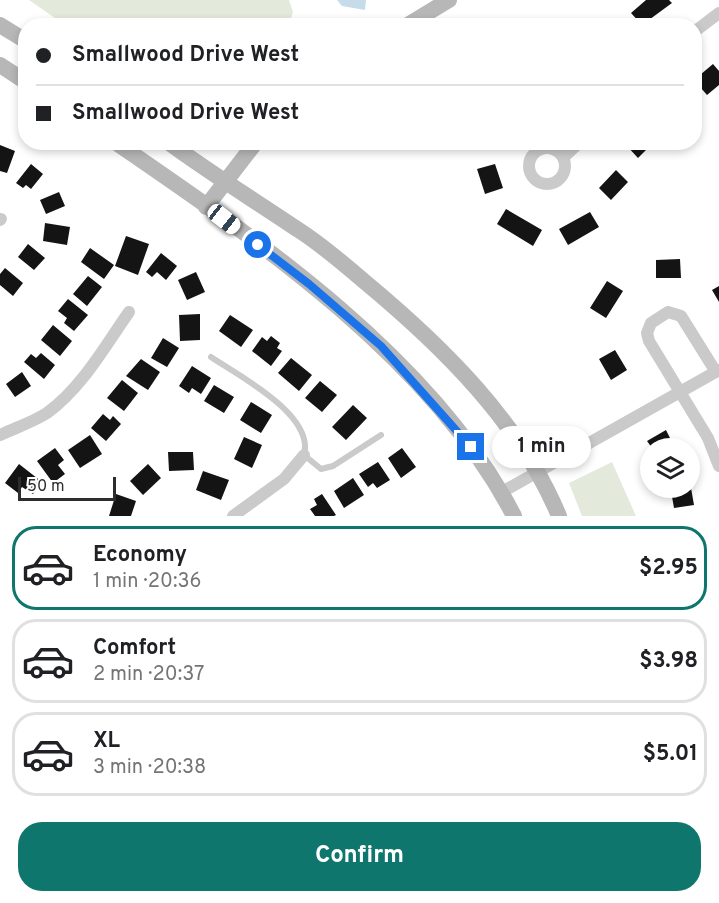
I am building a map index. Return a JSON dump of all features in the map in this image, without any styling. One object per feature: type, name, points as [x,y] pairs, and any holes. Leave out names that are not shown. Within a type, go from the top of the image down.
[{"type":"main road","points":[[419,18],[449,0]]},
{"type":"main road","points":[[0,25],[18,36]]},
{"type":"main road","points":[[0,65],[18,77]]},
{"type":"main road","points":[[126,150],[309,284],[381,346],[438,407],[479,457],[502,492],[514,516]]},
{"type":"main road","points":[[179,150],[224,183],[299,230],[419,327],[501,420],[536,472],[559,516]]},
{"type":"main road","points":[[206,207],[250,150]]},
{"type":"street","points":[[702,26],[719,13]]},
{"type":"street","points":[[563,158],[572,150]]},
{"type":"street","points":[[0,435],[38,418],[75,387],[129,312]]},
{"type":"street","points":[[502,492],[680,393],[717,371],[681,316],[668,312],[651,323],[647,333],[680,393],[708,438],[719,466]]},
{"type":"street","points":[[233,516],[284,479],[304,454]]},
{"type":"lane","points":[[211,357],[280,405],[293,417],[306,445],[304,454],[315,466],[327,469],[381,435]]},
{"type":"green space","points":[[29,0],[289,0],[293,12],[291,18],[55,18]]},
{"type":"green space","points":[[612,462],[636,516],[582,516],[569,483]]},
{"type":"water","points":[[337,0],[366,0],[365,10],[342,6]]},
{"type":"building","points":[[646,0],[669,0],[672,3],[652,18],[636,18],[631,13]]},
{"type":"building","points":[[713,64],[719,71],[719,85],[707,95],[702,89],[702,73]]},
{"type":"building","points":[[0,145],[15,151],[7,173],[0,171]]},
{"type":"building","points":[[631,150],[646,150],[638,158]]},
{"type":"building","points":[[31,164],[43,174],[31,189],[26,185],[23,188],[16,183]]},
{"type":"building","points":[[495,164],[503,188],[485,194],[477,169]]},
{"type":"building","points":[[616,170],[628,182],[611,200],[599,188]]},
{"type":"building","points":[[59,192],[65,206],[46,214],[40,200]]},
{"type":"building","points":[[506,209],[542,230],[533,246],[497,224]]},
{"type":"building","points":[[590,212],[599,227],[568,245],[559,229]]},
{"type":"building","points":[[45,223],[70,227],[67,245],[43,241]]},
{"type":"building","points":[[126,236],[149,244],[138,275],[115,266]]},
{"type":"building","points":[[28,244],[45,258],[34,270],[18,257]]},
{"type":"building","points":[[90,248],[114,265],[104,279],[81,262]]},
{"type":"building","points":[[161,253],[177,266],[166,280],[157,272],[152,277],[146,272]]},
{"type":"building","points":[[680,259],[681,278],[656,278],[656,260]]},
{"type":"building","points":[[5,268],[23,283],[13,296],[0,285],[0,274]]},
{"type":"building","points":[[196,272],[205,292],[187,300],[178,280]]},
{"type":"building","points":[[88,276],[102,287],[87,306],[73,294]]},
{"type":"building","points":[[607,281],[623,291],[606,318],[590,308]]},
{"type":"building","points":[[719,286],[719,302],[712,290]]},
{"type":"building","points":[[68,299],[88,315],[74,331],[64,323],[67,318],[58,311]]},
{"type":"building","points":[[200,314],[200,340],[180,341],[179,315]]},
{"type":"building","points":[[230,315],[253,330],[241,347],[219,331]]},
{"type":"building","points":[[53,325],[72,341],[60,356],[41,340]]},
{"type":"building","points":[[271,336],[280,343],[277,348],[282,351],[271,366],[252,351],[262,337],[267,341]]},
{"type":"building","points":[[163,338],[179,348],[167,367],[151,358]]},
{"type":"building","points":[[615,350],[627,370],[611,380],[599,359]]},
{"type":"building","points":[[41,353],[55,365],[44,379],[24,362],[31,354],[36,358]]},
{"type":"building","points":[[291,358],[312,375],[299,391],[278,373]]},
{"type":"building","points":[[141,359],[160,372],[148,390],[126,376]]},
{"type":"building","points":[[192,366],[211,378],[201,394],[192,388],[189,393],[179,386]]},
{"type":"building","points":[[22,372],[31,386],[15,397],[6,384]]},
{"type":"building","points":[[122,380],[138,393],[124,411],[107,398]]},
{"type":"building","points":[[320,381],[337,395],[322,412],[305,398]]},
{"type":"building","points":[[214,385],[234,397],[224,413],[204,401]]},
{"type":"building","points":[[251,402],[272,415],[261,433],[240,420]]},
{"type":"building","points":[[353,405],[367,418],[346,440],[332,427]]},
{"type":"building","points":[[103,414],[110,420],[113,416],[121,424],[106,441],[91,428]]},
{"type":"building","points":[[666,430],[670,438],[652,438]]},
{"type":"building","points":[[90,435],[102,454],[80,468],[68,450]]},
{"type":"building","points":[[244,437],[262,445],[252,468],[234,459]]},
{"type":"building","points":[[55,448],[64,460],[58,465],[65,474],[53,483],[37,461]]},
{"type":"building","points":[[402,448],[416,467],[401,478],[388,458]]},
{"type":"building","points":[[168,452],[193,452],[194,470],[169,471]]},
{"type":"building","points":[[378,462],[390,480],[377,488],[373,483],[368,487],[359,474]]},
{"type":"building","points":[[19,464],[42,482],[33,494],[22,487],[18,493],[5,483]]},
{"type":"building","points":[[148,464],[161,478],[143,495],[130,481]]},
{"type":"building","points":[[203,471],[229,480],[221,500],[196,490]]},
{"type":"building","points":[[353,478],[364,495],[344,508],[334,491]]},
{"type":"building","points":[[116,494],[136,501],[131,516],[109,516]]},
{"type":"building","points":[[322,494],[336,515],[315,516],[310,509],[317,505],[314,499]]},
{"type":"building","points":[[672,498],[693,498],[694,505],[674,508]]},
{"type":"route","points":[[258,245],[309,284],[381,346],[438,407],[471,447]]}]
